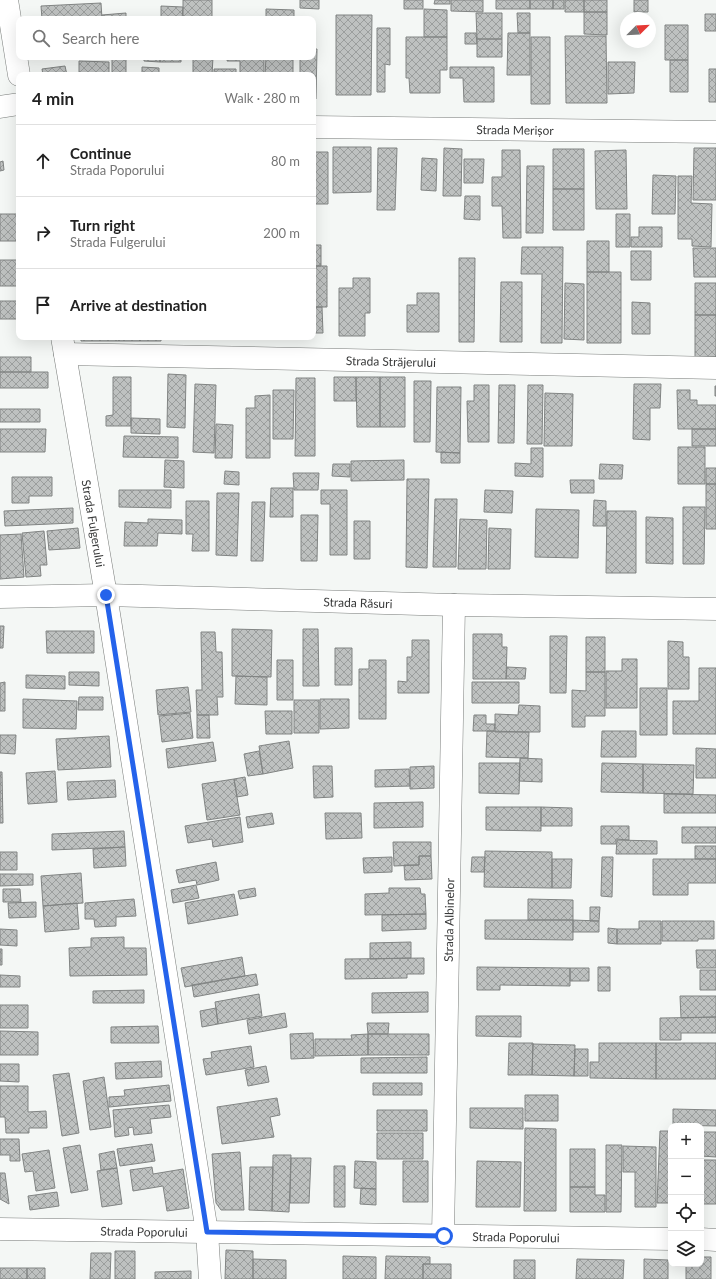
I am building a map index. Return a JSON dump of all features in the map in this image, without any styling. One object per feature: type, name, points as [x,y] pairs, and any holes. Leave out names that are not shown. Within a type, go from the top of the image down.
[{"type":"street","points":[[7,0],[16,52]]},
{"type":"street","points":[[17,60],[19,72]]},
{"type":"street","points":[[0,107],[16,104]]},
{"type":"street","name":"Strada Merișor","points":[[316,127],[716,132]]},
{"type":"street","name":"Strada Străjerului","points":[[64,345],[716,368]]},
{"type":"street","name":"Strada Fulgerului","points":[[64,345],[106,595],[207,1232],[210,1279]]},
{"type":"street","name":"Strada Răsuri","points":[[0,597],[106,595],[454,605],[716,609]]},
{"type":"street","name":"Strada Albinelor","points":[[444,1236],[454,605]]},
{"type":"street","name":"Strada Poporului","points":[[0,1229],[668,1239]]},
{"type":"street","points":[[704,1239],[716,1240]]},
{"type":"building","points":[[183,0],[212,0],[212,16],[183,16]]},
{"type":"building","points":[[300,0],[319,0],[319,9],[300,8]]},
{"type":"building","points":[[404,0],[423,0],[423,9],[404,9]]},
{"type":"building","points":[[435,0],[450,0],[450,4],[434,4]]},
{"type":"building","points":[[451,0],[483,0],[483,12],[451,11]]},
{"type":"building","points":[[496,0],[530,0],[530,9],[496,9]]},
{"type":"building","points":[[530,0],[553,0],[553,9],[530,9]]},
{"type":"building","points":[[553,0],[564,0],[564,9],[553,9]]},
{"type":"building","points":[[565,0],[584,0],[584,12],[565,12]]},
{"type":"building","points":[[584,0],[607,0],[607,12],[584,12]]},
{"type":"building","points":[[634,0],[648,0],[648,12],[634,12]]},
{"type":"building","points":[[101,3],[102,16],[42,16],[41,6]]},
{"type":"building","points":[[161,6],[183,7],[182,16],[161,16]]},
{"type":"building","points":[[266,9],[294,10],[294,16],[266,16]]},
{"type":"building","points":[[424,9],[447,10],[447,37],[424,37]]},
{"type":"building","points":[[584,12],[607,12],[607,35],[584,34]]},
{"type":"building","points":[[126,13],[126,16],[102,15]]},
{"type":"building","points":[[476,13],[502,13],[502,39],[477,39]]},
{"type":"building","points":[[517,13],[530,13],[530,33],[518,33]]},
{"type":"building","points":[[705,14],[716,14],[716,31],[705,31]]},
{"type":"building","points":[[336,15],[372,15],[371,95],[336,95]]},
{"type":"building","points":[[665,25],[688,25],[688,60],[665,60]]},
{"type":"building","points":[[377,28],[390,28],[390,65],[385,64],[385,92],[377,92]]},
{"type":"building","points":[[465,33],[476,33],[477,44],[465,44]]},
{"type":"building","points":[[508,33],[530,33],[530,75],[507,75]]},
{"type":"building","points":[[565,36],[606,36],[607,103],[566,103]]},
{"type":"building","points":[[406,37],[447,37],[447,70],[440,70],[440,93],[410,93],[409,78],[406,78]]},
{"type":"building","points":[[531,37],[550,37],[550,104],[531,104]]},
{"type":"building","points":[[477,39],[502,39],[502,57],[477,57]]},
{"type":"building","points":[[317,49],[316,99],[316,72],[300,72],[300,60],[316,60]]},
{"type":"building","points":[[112,60],[126,60],[126,72],[112,72]]},
{"type":"building","points":[[160,60],[160,62],[144,61]]},
{"type":"building","points":[[160,60],[181,60],[181,62],[160,62]]},
{"type":"building","points":[[193,60],[213,60],[212,72],[193,72]]},
{"type":"building","points":[[264,60],[264,72],[240,72],[240,61],[227,61]]},
{"type":"building","points":[[266,60],[293,60],[293,72],[265,72]]},
{"type":"building","points":[[670,60],[688,60],[688,92],[670,92]]},
{"type":"building","points":[[79,61],[109,62],[109,72],[79,72]]},
{"type":"building","points":[[608,62],[635,62],[634,93],[608,94]]},
{"type":"building","points":[[65,66],[66,72],[42,72],[42,69]]},
{"type":"building","points":[[142,67],[159,68],[159,72],[142,72]]},
{"type":"building","points":[[450,67],[494,67],[494,102],[464,102],[463,78],[450,78]]},
{"type":"building","points":[[214,69],[236,69],[236,72],[214,72]]},
{"type":"building","points":[[709,69],[716,69],[716,102],[709,102]]},
{"type":"building","points":[[333,147],[371,147],[371,192],[333,193]]},
{"type":"building","points":[[378,148],[397,148],[395,210],[377,210]]},
{"type":"building","points":[[444,148],[462,149],[461,196],[443,196]]},
{"type":"building","points":[[694,148],[716,148],[716,200],[693,200]]},
{"type":"building","points":[[553,149],[584,149],[584,189],[553,189]]},
{"type":"building","points":[[502,150],[520,150],[521,238],[503,238],[502,206],[492,206],[492,177],[502,177]]},
{"type":"building","points":[[626,150],[627,209],[596,209],[595,151]]},
{"type":"building","points":[[316,152],[328,152],[328,204],[316,204]]},
{"type":"building","points":[[422,158],[437,159],[436,191],[421,190]]},
{"type":"building","points":[[464,159],[484,159],[483,183],[464,183]]},
{"type":"building","points":[[3,161],[4,170],[0,171],[0,162]]},
{"type":"building","points":[[527,166],[544,166],[543,233],[526,233]]},
{"type":"building","points":[[653,175],[676,176],[675,214],[652,214]]},
{"type":"building","points":[[678,176],[692,176],[691,203],[712,204],[711,247],[692,246],[692,239],[678,239]]},
{"type":"building","points":[[553,189],[584,189],[584,230],[553,230]]},
{"type":"building","points":[[465,196],[480,196],[480,220],[464,219]]},
{"type":"building","points":[[0,214],[16,214],[16,241],[0,241]]},
{"type":"building","points":[[616,214],[630,214],[630,247],[616,247]]},
{"type":"building","points":[[639,227],[662,227],[662,247],[631,247],[631,237],[639,237]]},
{"type":"building","points":[[587,241],[609,241],[609,272],[587,272]]},
{"type":"building","points":[[316,245],[321,245],[321,266],[316,266]]},
{"type":"building","points":[[522,247],[563,247],[562,343],[541,343],[542,274],[521,274]]},
{"type":"building","points":[[693,248],[716,248],[716,277],[694,277]]},
{"type":"building","points":[[631,251],[651,251],[651,280],[631,280]]},
{"type":"building","points":[[459,258],[475,258],[474,342],[459,342]]},
{"type":"building","points":[[0,260],[16,260],[16,286],[0,286]]},
{"type":"building","points":[[316,266],[327,266],[327,307],[316,307]]},
{"type":"building","points":[[587,272],[621,272],[621,343],[587,343]]},
{"type":"building","points":[[353,278],[370,278],[370,313],[365,313],[365,336],[339,336],[339,288],[353,288]]},
{"type":"building","points":[[501,282],[522,282],[522,342],[500,342]]},
{"type":"building","points":[[565,283],[584,284],[584,340],[564,339]]},
{"type":"building","points":[[695,283],[716,283],[716,315],[695,315]]},
{"type":"building","points":[[417,293],[439,293],[439,332],[407,332],[407,305],[417,305]]},
{"type":"building","points":[[0,301],[16,301],[16,319],[0,319]]},
{"type":"building","points":[[632,302],[650,303],[650,334],[632,334]]},
{"type":"building","points":[[316,307],[322,307],[323,333],[316,333]]},
{"type":"building","points":[[695,315],[716,315],[716,357],[695,357]]},
{"type":"building","points":[[81,340],[119,340],[119,341]]},
{"type":"building","points":[[119,340],[140,340],[140,341]]},
{"type":"building","points":[[140,340],[161,340],[161,341]]},
{"type":"building","points":[[0,357],[31,357],[31,372],[0,372]]},
{"type":"building","points":[[0,372],[48,372],[48,388],[0,388]]},
{"type":"building","points":[[168,374],[186,375],[185,428],[167,427]]},
{"type":"building","points":[[113,377],[131,377],[131,426],[106,426],[106,416],[113,415]]},
{"type":"building","points":[[334,377],[356,377],[356,401],[334,401]]},
{"type":"building","points":[[356,377],[380,377],[380,427],[357,427]]},
{"type":"building","points":[[380,377],[405,377],[405,427],[380,427]]},
{"type":"building","points":[[296,378],[315,378],[315,456],[295,456]]},
{"type":"building","points":[[414,381],[431,381],[430,442],[414,442]]},
{"type":"building","points":[[195,384],[216,385],[214,453],[193,452]]},
{"type":"building","points":[[634,384],[661,384],[660,408],[650,408],[650,440],[633,439]]},
{"type":"building","points":[[474,385],[489,385],[489,442],[468,442],[467,401],[474,401]]},
{"type":"building","points":[[499,385],[515,385],[514,443],[498,443]]},
{"type":"building","points":[[528,385],[543,385],[542,444],[527,444]]},
{"type":"building","points":[[437,387],[461,387],[460,453],[436,452]]},
{"type":"building","points":[[273,390],[294,390],[293,439],[273,439]]},
{"type":"building","points":[[677,390],[690,390],[690,400],[697,400],[697,405],[716,405],[716,429],[678,429]]},
{"type":"building","points":[[545,393],[573,394],[572,446],[544,446]]},
{"type":"building","points":[[270,395],[270,458],[246,458],[246,408],[255,408],[255,396]]},
{"type":"building","points":[[0,409],[40,409],[40,422],[0,422]]},
{"type":"building","points":[[131,418],[160,419],[160,434],[131,433]]},
{"type":"building","points":[[216,424],[233,425],[232,458],[215,458]]},
{"type":"building","points":[[0,429],[46,429],[45,452],[0,452]]},
{"type":"building","points":[[692,429],[716,429],[716,446],[692,446]]},
{"type":"building","points":[[124,436],[178,437],[178,458],[123,457]]},
{"type":"building","points":[[678,447],[705,447],[705,484],[678,484]]},
{"type":"building","points":[[531,448],[543,448],[543,477],[515,476],[515,463],[531,464]]},
{"type":"building","points":[[441,452],[460,453],[460,463],[441,463]]},
{"type":"building","points":[[165,460],[184,461],[184,488],[164,487]]},
{"type":"building","points":[[404,460],[404,480],[351,481],[351,461]]},
{"type":"building","points":[[333,464],[350,464],[350,477],[332,476]]},
{"type":"building","points":[[600,464],[623,465],[622,479],[599,479]]},
{"type":"building","points":[[706,468],[716,468],[716,484],[706,484]]},
{"type":"building","points":[[225,471],[239,472],[239,485],[224,484]]},
{"type":"building","points":[[293,473],[319,473],[318,490],[294,490]]},
{"type":"building","points":[[12,477],[52,477],[52,496],[29,496],[29,503],[12,503]]},
{"type":"building","points":[[407,479],[429,479],[427,568],[406,567]]},
{"type":"building","points":[[570,480],[594,480],[594,493],[571,493]]},
{"type":"building","points":[[706,484],[716,484],[716,529],[706,529]]},
{"type":"building","points":[[271,488],[293,488],[293,517],[270,517]]},
{"type":"building","points":[[119,490],[171,490],[171,508],[119,507]]},
{"type":"building","points":[[321,490],[347,490],[347,555],[330,555],[330,504],[321,504]]},
{"type":"building","points":[[485,490],[513,491],[512,513],[484,512]]},
{"type":"building","points":[[217,493],[239,493],[237,556],[216,555]]},
{"type":"building","points":[[435,499],[457,499],[456,567],[433,567]]},
{"type":"building","points":[[594,500],[606,501],[606,526],[593,526]]},
{"type":"building","points":[[186,501],[209,501],[209,551],[192,551],[193,534],[186,534]]},
{"type":"building","points":[[252,502],[265,502],[263,561],[251,561]]},
{"type":"building","points":[[683,507],[705,507],[704,564],[683,564]]},
{"type":"building","points":[[73,508],[73,523],[5,526],[4,511]]},
{"type":"building","points":[[536,509],[579,510],[578,558],[535,557]]},
{"type":"building","points":[[607,511],[636,511],[636,573],[606,573]]},
{"type":"building","points":[[301,515],[318,515],[317,561],[301,561]]},
{"type":"building","points":[[646,517],[673,518],[673,564],[646,563]]},
{"type":"building","points":[[148,519],[182,520],[182,534],[158,533],[157,546],[124,546],[125,522],[148,523]]},
{"type":"building","points":[[460,519],[487,520],[486,569],[458,569]]},
{"type":"building","points":[[354,521],[370,521],[370,559],[354,559]]},
{"type":"building","points":[[78,528],[80,548],[49,550],[47,531]]},
{"type":"building","points":[[489,528],[511,529],[510,569],[488,569]]},
{"type":"building","points":[[44,531],[47,565],[40,565],[41,576],[26,577],[22,533]]},
{"type":"building","points":[[21,534],[24,577],[0,579],[0,535]]},
{"type":"building","points":[[0,626],[4,626],[3,648],[0,648]]},
{"type":"building","points":[[232,629],[272,630],[271,677],[232,676]]},
{"type":"building","points":[[303,629],[318,629],[319,686],[303,686]]},
{"type":"building","points":[[46,631],[94,631],[94,653],[47,653]]},
{"type":"building","points":[[201,632],[215,632],[216,652],[222,652],[223,697],[217,697],[218,715],[197,715],[196,690],[202,690]]},
{"type":"building","points":[[473,634],[502,634],[502,647],[507,647],[506,679],[473,679]]},
{"type":"building","points":[[550,636],[567,636],[566,693],[550,693]]},
{"type":"building","points":[[586,637],[605,637],[605,672],[586,672]]},
{"type":"building","points":[[412,640],[429,640],[429,693],[398,693],[398,681],[407,682],[407,657],[412,657]]},
{"type":"building","points":[[668,641],[683,642],[683,657],[689,657],[689,689],[668,689]]},
{"type":"building","points":[[335,648],[352,648],[352,685],[335,685]]},
{"type":"building","points":[[622,659],[637,659],[637,708],[606,708],[606,671],[622,671]]},
{"type":"building","points":[[277,660],[293,660],[293,700],[277,700]]},
{"type":"building","points":[[369,660],[386,660],[386,719],[359,719],[359,669],[369,669]]},
{"type":"building","points":[[507,667],[526,668],[525,679],[506,679]]},
{"type":"building","points":[[699,668],[716,668],[716,734],[673,734],[673,701],[699,701]]},
{"type":"building","points":[[69,672],[99,672],[99,686],[69,685]]},
{"type":"building","points":[[586,672],[605,672],[605,716],[585,716],[585,727],[572,727],[572,690],[586,691]]},
{"type":"building","points":[[26,675],[65,676],[65,689],[26,688]]},
{"type":"building","points":[[236,676],[267,677],[267,705],[235,704]]},
{"type":"building","points":[[5,682],[5,711],[0,711],[0,683]]},
{"type":"building","points":[[472,682],[519,682],[519,703],[472,703]]},
{"type":"building","points":[[188,687],[191,712],[158,715],[156,690]]},
{"type":"building","points":[[640,688],[667,688],[667,735],[640,735]]},
{"type":"building","points":[[79,697],[103,697],[103,710],[78,710]]},
{"type":"building","points":[[23,699],[77,701],[76,729],[23,728]]},
{"type":"building","points":[[320,699],[349,699],[349,728],[320,729]]},
{"type":"building","points":[[294,700],[319,700],[319,733],[294,733]]},
{"type":"building","points":[[519,705],[540,706],[540,732],[495,732],[495,714],[518,715]]},
{"type":"building","points":[[265,711],[292,711],[292,734],[266,734]]},
{"type":"building","points":[[190,713],[193,738],[162,742],[159,716]]},
{"type":"building","points":[[197,715],[209,715],[210,738],[197,738]]},
{"type":"building","points":[[474,715],[486,715],[486,724],[495,724],[494,731],[473,731]]},
{"type":"building","points":[[487,731],[529,732],[528,758],[486,757]]},
{"type":"building","points":[[602,731],[636,731],[636,757],[601,757]]},
{"type":"building","points":[[0,735],[16,735],[15,754],[0,753]]},
{"type":"building","points":[[109,736],[111,767],[58,770],[56,739]]},
{"type":"building","points":[[289,741],[293,768],[263,774],[259,746]]},
{"type":"building","points":[[213,742],[216,761],[168,768],[166,749]]},
{"type":"building","points":[[696,748],[716,749],[716,778],[696,778]]},
{"type":"building","points":[[259,751],[263,774],[248,776],[244,754]]},
{"type":"building","points":[[520,758],[542,759],[542,782],[519,781]]},
{"type":"building","points":[[479,763],[520,763],[519,794],[479,793]]},
{"type":"building","points":[[602,763],[643,764],[643,793],[601,792]]},
{"type":"building","points":[[643,764],[694,765],[693,794],[643,793]]},
{"type":"building","points":[[313,766],[332,766],[333,797],[314,798]]},
{"type":"building","points":[[434,766],[434,788],[410,789],[410,767]]},
{"type":"building","points":[[409,769],[410,786],[375,787],[375,770]]},
{"type":"building","points":[[55,771],[57,802],[28,804],[26,773]]},
{"type":"building","points":[[0,772],[2,772],[3,823],[0,823]]},
{"type":"building","points":[[245,777],[248,795],[237,797],[234,779]]},
{"type":"building","points":[[234,779],[240,815],[207,820],[202,784]]},
{"type":"building","points":[[115,780],[116,797],[68,800],[67,782]]},
{"type":"building","points":[[664,794],[716,795],[716,813],[664,813]]},
{"type":"building","points":[[423,802],[423,827],[374,828],[374,803]]},
{"type":"building","points":[[486,807],[541,807],[541,831],[486,830]]},
{"type":"building","points":[[541,807],[572,808],[572,826],[541,826]]},
{"type":"building","points":[[272,813],[274,824],[248,828],[246,817]]},
{"type":"building","points":[[325,813],[361,813],[362,838],[326,839]]},
{"type":"building","points":[[240,817],[243,842],[213,847],[212,839],[188,843],[185,826]]},
{"type":"building","points":[[601,826],[629,826],[629,840],[616,839],[616,844],[601,844]]},
{"type":"building","points":[[682,827],[716,827],[716,843],[682,843]]},
{"type":"building","points":[[124,831],[125,847],[52,850],[52,834]]},
{"type":"building","points":[[617,840],[657,841],[657,854],[616,854]]},
{"type":"building","points":[[393,842],[431,842],[431,856],[419,856],[419,865],[394,866]]},
{"type":"building","points":[[695,846],[716,846],[716,859],[695,859]]},
{"type":"building","points":[[125,847],[126,866],[94,868],[93,849]]},
{"type":"building","points":[[485,851],[552,852],[552,888],[484,887]]},
{"type":"building","points":[[0,852],[17,852],[17,870],[0,870]]},
{"type":"building","points":[[419,856],[431,856],[432,879],[405,880],[404,865],[419,865]]},
{"type":"building","points":[[392,857],[392,872],[364,873],[363,858]]},
{"type":"building","points":[[472,857],[485,857],[484,872],[471,872]]},
{"type":"building","points":[[602,857],[613,857],[612,897],[601,896]]},
{"type":"building","points":[[552,859],[572,859],[571,888],[552,888]]},
{"type":"building","points":[[653,859],[716,859],[716,883],[688,883],[688,895],[653,895]]},
{"type":"building","points":[[216,862],[219,880],[197,885],[196,880],[179,883],[176,870]]},
{"type":"building","points":[[81,873],[83,903],[43,906],[41,876]]},
{"type":"building","points":[[0,874],[33,874],[33,885],[0,886]]},
{"type":"building","points":[[196,885],[199,898],[173,903],[171,890]]},
{"type":"building","points":[[255,888],[256,896],[240,899],[238,891]]},
{"type":"building","points":[[389,888],[420,888],[421,894],[425,894],[426,914],[365,915],[365,894],[389,893]]},
{"type":"building","points":[[3,889],[20,889],[21,902],[3,902]]},
{"type":"building","points":[[234,894],[238,915],[188,924],[185,903]]},
{"type":"building","points":[[134,899],[136,916],[116,917],[116,926],[95,927],[94,919],[85,919],[85,903]]},
{"type":"building","points":[[528,899],[573,900],[573,920],[528,920]]},
{"type":"building","points":[[36,902],[36,917],[9,918],[8,903]]},
{"type":"building","points":[[77,903],[79,929],[45,932],[43,906]]},
{"type":"building","points":[[590,907],[600,907],[599,921],[590,921]]},
{"type":"building","points":[[426,914],[426,929],[382,931],[382,915]]},
{"type":"building","points":[[485,920],[573,920],[573,940],[485,939]]},
{"type":"building","points":[[573,920],[599,921],[599,932],[573,932]]},
{"type":"building","points":[[639,921],[661,921],[661,944],[617,944],[617,929],[639,929]]},
{"type":"building","points":[[662,921],[714,921],[714,939],[698,939],[698,941],[662,941]]},
{"type":"building","points":[[608,928],[617,929],[617,944],[608,943]]},
{"type":"building","points":[[0,929],[17,930],[17,946],[0,945]]},
{"type":"building","points":[[124,937],[124,948],[146,948],[147,975],[70,976],[69,948],[91,947],[91,938]]},
{"type":"building","points":[[411,942],[411,958],[370,959],[370,943]]},
{"type":"building","points":[[0,949],[2,949],[2,965],[0,965]]},
{"type":"building","points":[[696,950],[716,950],[716,968],[697,968]]},
{"type":"building","points":[[242,957],[245,976],[185,987],[181,968]]},
{"type":"building","points":[[424,958],[424,974],[407,974],[407,978],[345,979],[345,959]]},
{"type":"building","points":[[477,967],[570,968],[570,986],[500,985],[500,990],[477,990]]},
{"type":"building","points":[[598,967],[610,967],[610,991],[598,991]]},
{"type":"building","points":[[570,968],[589,968],[589,981],[570,981]]},
{"type":"building","points":[[700,970],[716,970],[716,990],[700,990]]},
{"type":"building","points":[[256,974],[258,985],[194,997],[192,985]]},
{"type":"building","points":[[0,975],[20,976],[20,987],[0,987]]},
{"type":"building","points":[[144,990],[144,1003],[93,1003],[93,991]]},
{"type":"building","points":[[428,992],[428,1012],[372,1013],[372,993]]},
{"type":"building","points":[[259,994],[262,1016],[218,1024],[215,1002]]},
{"type":"building","points":[[680,996],[716,996],[716,1017],[681,1018]]},
{"type":"building","points":[[0,1005],[28,1005],[28,1028],[0,1028]]},
{"type":"building","points":[[216,1008],[218,1024],[202,1027],[200,1011]]},
{"type":"building","points":[[285,1013],[287,1027],[249,1034],[247,1020]]},
{"type":"building","points":[[476,1016],[521,1016],[521,1037],[476,1036]]},
{"type":"building","points":[[716,1017],[716,1033],[681,1033],[681,1040],[660,1040],[660,1018]]},
{"type":"building","points":[[367,1023],[389,1023],[388,1034],[368,1034]]},
{"type":"building","points":[[158,1026],[159,1043],[111,1043],[111,1027]]},
{"type":"building","points":[[0,1031],[38,1032],[38,1055],[0,1055]]},
{"type":"building","points":[[313,1033],[314,1058],[291,1059],[290,1034]]},
{"type":"building","points":[[368,1034],[368,1055],[315,1056],[315,1039],[352,1039],[351,1035]]},
{"type":"building","points":[[368,1034],[429,1034],[429,1055],[368,1055]]},
{"type":"building","points":[[509,1043],[533,1043],[532,1075],[508,1075]]},
{"type":"building","points":[[599,1043],[656,1043],[656,1079],[590,1078],[590,1062],[599,1062]]},
{"type":"building","points":[[656,1043],[716,1043],[716,1079],[656,1079]]},
{"type":"building","points":[[533,1044],[575,1045],[574,1076],[532,1075]]},
{"type":"building","points":[[251,1046],[254,1067],[206,1075],[203,1059],[212,1058],[211,1052]]},
{"type":"building","points":[[575,1049],[588,1049],[588,1076],[574,1076]]},
{"type":"building","points":[[427,1057],[427,1073],[361,1073],[361,1058]]},
{"type":"building","points":[[161,1061],[162,1077],[116,1079],[115,1063]]},
{"type":"building","points":[[0,1064],[19,1064],[19,1082],[0,1081]]},
{"type":"building","points":[[266,1066],[269,1082],[248,1086],[245,1070]]},
{"type":"building","points":[[69,1073],[79,1133],[62,1136],[53,1075]]},
{"type":"building","points":[[104,1077],[111,1127],[90,1130],[83,1081]]},
{"type":"building","points":[[373,1083],[422,1083],[422,1095],[373,1095]]},
{"type":"building","points":[[169,1085],[171,1101],[109,1107],[109,1097],[125,1096],[124,1090]]},
{"type":"building","points":[[0,1086],[28,1086],[28,1112],[46,1111],[47,1128],[29,1128],[29,1133],[6,1133],[5,1117],[0,1117]]},
{"type":"building","points":[[525,1095],[558,1095],[558,1121],[525,1121]]},
{"type":"building","points":[[277,1098],[280,1115],[270,1117],[274,1137],[222,1144],[217,1107]]},
{"type":"building","points":[[169,1105],[171,1117],[150,1119],[152,1133],[134,1135],[133,1127],[128,1128],[129,1135],[115,1137],[113,1110]]},
{"type":"building","points":[[470,1108],[523,1108],[523,1129],[470,1128]]},
{"type":"building","points":[[673,1109],[716,1110],[716,1126],[704,1126],[704,1123],[673,1123]]},
{"type":"building","points":[[377,1110],[427,1110],[427,1131],[377,1131]]},
{"type":"building","points":[[525,1128],[556,1129],[556,1211],[524,1211]]},
{"type":"building","points":[[660,1131],[668,1131],[668,1203],[657,1203]]},
{"type":"building","points":[[704,1132],[716,1132],[716,1157],[704,1156]]},
{"type":"building","points":[[377,1133],[423,1133],[423,1159],[377,1159]]},
{"type":"building","points":[[0,1139],[19,1139],[20,1161],[10,1161],[10,1155],[0,1155]]},
{"type":"building","points":[[152,1144],[155,1161],[120,1166],[117,1149]]},
{"type":"building","points":[[80,1145],[88,1190],[71,1193],[63,1148]]},
{"type":"building","points":[[606,1145],[622,1145],[621,1212],[606,1212]]},
{"type":"building","points":[[623,1146],[656,1147],[656,1207],[635,1207],[635,1172],[623,1172]]},
{"type":"building","points":[[570,1149],[595,1149],[595,1187],[570,1187]]},
{"type":"building","points":[[49,1150],[55,1188],[36,1191],[33,1171],[25,1172],[22,1154]]},
{"type":"building","points":[[114,1151],[117,1168],[101,1170],[99,1154]]},
{"type":"building","points":[[240,1152],[244,1210],[221,1210],[216,1203],[212,1154]]},
{"type":"building","points":[[273,1155],[291,1155],[289,1212],[272,1211]]},
{"type":"building","points":[[291,1158],[311,1158],[309,1203],[290,1203]]},
{"type":"building","points":[[704,1160],[716,1160],[716,1204],[704,1204]]},
{"type":"building","points":[[355,1161],[376,1162],[376,1189],[354,1188]]},
{"type":"building","points":[[403,1161],[428,1161],[428,1202],[403,1202]]},
{"type":"building","points":[[477,1161],[521,1162],[520,1207],[476,1207]]},
{"type":"building","points":[[334,1166],[345,1166],[345,1207],[334,1207]]},
{"type":"building","points":[[152,1167],[153,1174],[183,1169],[189,1208],[167,1211],[163,1186],[133,1191],[130,1170]]},
{"type":"building","points":[[250,1167],[273,1167],[272,1211],[249,1210]]},
{"type":"building","points":[[117,1168],[122,1204],[102,1207],[97,1171]]},
{"type":"building","points":[[0,1173],[5,1173],[9,1204],[0,1199]]},
{"type":"building","points":[[570,1187],[595,1187],[595,1195],[605,1195],[605,1212],[570,1212]]},
{"type":"building","points":[[361,1188],[376,1189],[376,1205],[360,1204]]},
{"type":"building","points":[[57,1192],[59,1206],[30,1210],[28,1196]]},
{"type":"building","points":[[226,1250],[253,1251],[253,1279],[225,1279]]},
{"type":"building","points":[[115,1251],[135,1251],[135,1279],[115,1279]]},
{"type":"building","points":[[91,1253],[111,1253],[110,1279],[90,1279]]},
{"type":"building","points":[[343,1256],[376,1257],[376,1279],[343,1279]]},
{"type":"building","points":[[386,1256],[430,1257],[430,1264],[423,1264],[423,1279],[385,1279]]},
{"type":"building","points":[[704,1257],[711,1257],[711,1279],[686,1279],[686,1267],[704,1267]]},
{"type":"building","points":[[253,1259],[286,1260],[286,1279],[253,1279]]},
{"type":"building","points":[[577,1259],[624,1260],[623,1279],[576,1279]]},
{"type":"building","points":[[644,1259],[668,1260],[668,1279],[644,1279]]},
{"type":"building","points":[[514,1260],[535,1260],[535,1279],[514,1279]]},
{"type":"building","points":[[423,1264],[451,1264],[451,1279],[423,1279]]},
{"type":"building","points":[[0,1268],[27,1268],[27,1279],[0,1279]]},
{"type":"building","points":[[27,1268],[45,1268],[45,1279],[27,1279]]},
{"type":"building","points":[[191,1271],[191,1279],[155,1279],[155,1272]]},
{"type":"route","points":[[106,595],[207,1232],[444,1236]]}]
